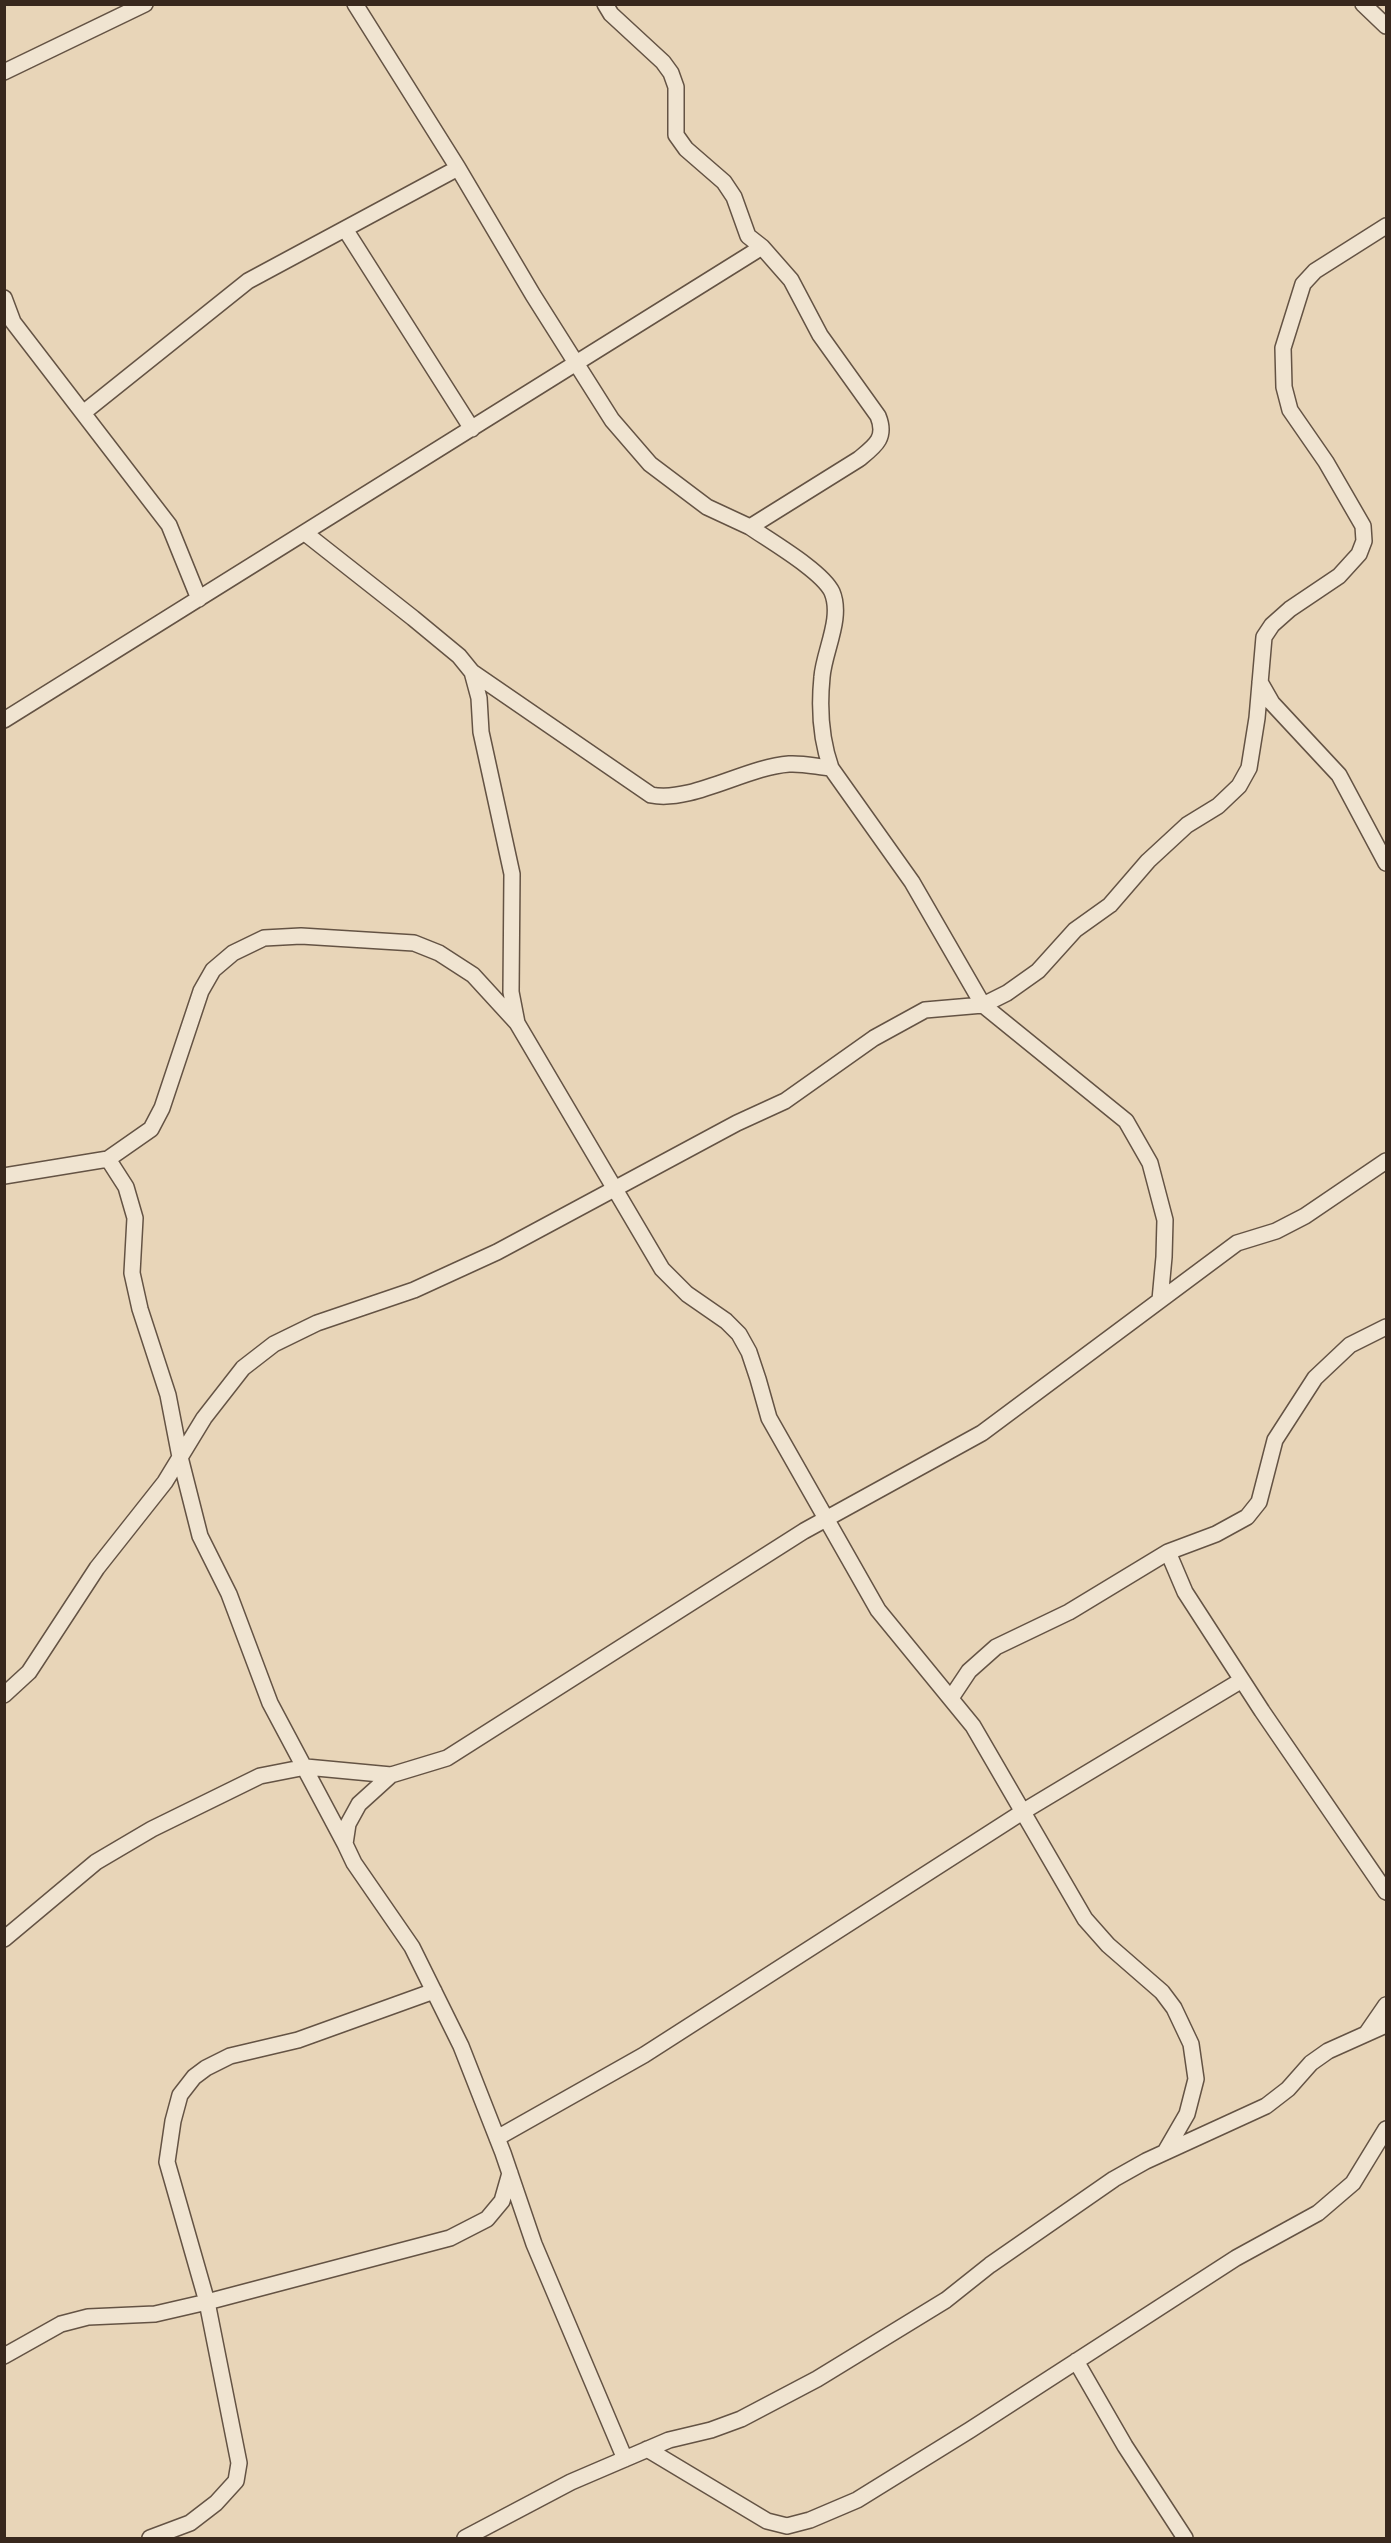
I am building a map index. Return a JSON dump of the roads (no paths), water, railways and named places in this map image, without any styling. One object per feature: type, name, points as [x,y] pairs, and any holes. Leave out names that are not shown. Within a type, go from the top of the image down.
[{"type":"street","points":[[4,72],[145,4]]},
{"type":"street","points":[[355,4],[612,420],[650,464],[707,507],[750,527],[809,569],[831,590],[835,605],[822,675],[821,704],[825,750],[831,768],[912,882],[983,1005],[1126,1121],[1150,1163],[1165,1220],[1160,1300]]},
{"type":"street","points":[[605,4],[624,28],[663,62],[671,73],[676,87],[676,135],[686,150],[724,182],[734,197],[748,236],[762,247],[791,280],[820,335],[878,416],[882,427],[880,438],[873,448],[859,459],[750,527]]},
{"type":"street","points":[[1363,4],[1386,26]]},
{"type":"street","points":[[83,413],[248,281],[458,168]]},
{"type":"street","points":[[4,1695],[29,1672],[97,1568],[165,1482],[204,1418],[243,1368],[274,1344],[317,1323],[414,1290],[497,1252],[737,1123],[785,1101],[873,1038],[925,1010],[983,1005],[1007,993],[1038,971],[1075,930],[1110,905],[1148,861],[1186,825],[1218,806],[1239,786],[1249,768],[1257,718],[1264,637],[1272,625],[1290,609],[1339,576],[1359,554],[1365,541],[1363,526],[1326,462],[1290,410],[1284,387],[1283,348],[1304,284],[1315,271],[1386,226]]},
{"type":"street","points":[[345,229],[472,429]]},
{"type":"street","points":[[4,720],[762,247]]},
{"type":"street","points":[[4,298],[13,322],[170,525],[199,599]]},
{"type":"street","points":[[305,533],[459,656],[472,672],[651,795],[666,798],[752,772],[790,764],[831,768]]},
{"type":"street","points":[[472,672],[479,698],[481,732],[512,874],[511,992],[517,1023]]},
{"type":"street","points":[[1260,682],[1272,703],[1339,775],[1386,863]]},
{"type":"street","points":[[4,1176],[108,1159],[151,1129],[162,1108],[201,992],[213,970],[233,953],[264,938],[324,937],[414,943],[439,953],[473,975],[517,1023],[662,1269],[687,1294],[726,1321],[739,1334],[755,1370],[769,1418],[878,1610],[973,1726],[1085,1919],[1115,1952],[1162,1992],[1174,2008],[1191,2044],[1196,2079],[1187,2114],[1164,2152]]},
{"type":"street","points":[[108,1159],[126,1187],[135,1218],[132,1274],[140,1309],[168,1395],[180,1457],[200,1536],[229,1594],[270,1703],[306,1767],[354,1863],[412,1947],[461,2046],[510,2173],[534,2244],[625,2459]]},
{"type":"street","points":[[4,1939],[96,1862],[152,1829],[260,1776],[306,1767],[391,1775],[447,1758],[826,1519],[982,1433],[1237,1243],[1276,1231],[1305,1216],[1386,1161]]},
{"type":"street","points":[[951,1698],[969,1671],[996,1647],[1069,1612],[1168,1552],[1216,1534],[1247,1517],[1259,1502],[1275,1440],[1315,1378],[1350,1345],[1386,1327]]},
{"type":"street","points":[[1168,1552],[1185,1592],[1386,1892]]},
{"type":"street","points":[[497,2138],[644,2055],[1024,1811],[1242,1680]]},
{"type":"street","points":[[345,1844],[348,1824],[359,1804],[391,1775]]},
{"type":"street","points":[[150,2538],[190,2523],[216,2503],[236,2481],[239,2463],[207,2302],[167,2162],[173,2121],[180,2095],[194,2077],[230,2056],[298,2040],[434,1991]]},
{"type":"street","points":[[1366,2035],[1386,2005]]},
{"type":"street","points":[[465,2538],[571,2482],[669,2440],[711,2430],[741,2419],[817,2379],[946,2300],[1017,2246],[1114,2179],[1164,2152],[1266,2106],[1288,2089],[1311,2063],[1328,2051],[1386,2025]]},
{"type":"street","points":[[647,2449],[767,2522],[787,2526],[810,2520],[857,2500],[970,2430],[1236,2258],[1318,2213],[1353,2183],[1386,2130]]},
{"type":"street","points":[[4,2356],[61,2324],[88,2317],[155,2314],[450,2238],[487,2218],[502,2201],[510,2173]]},
{"type":"street","points":[[1076,2361],[1125,2446],[1185,2538]]}]
